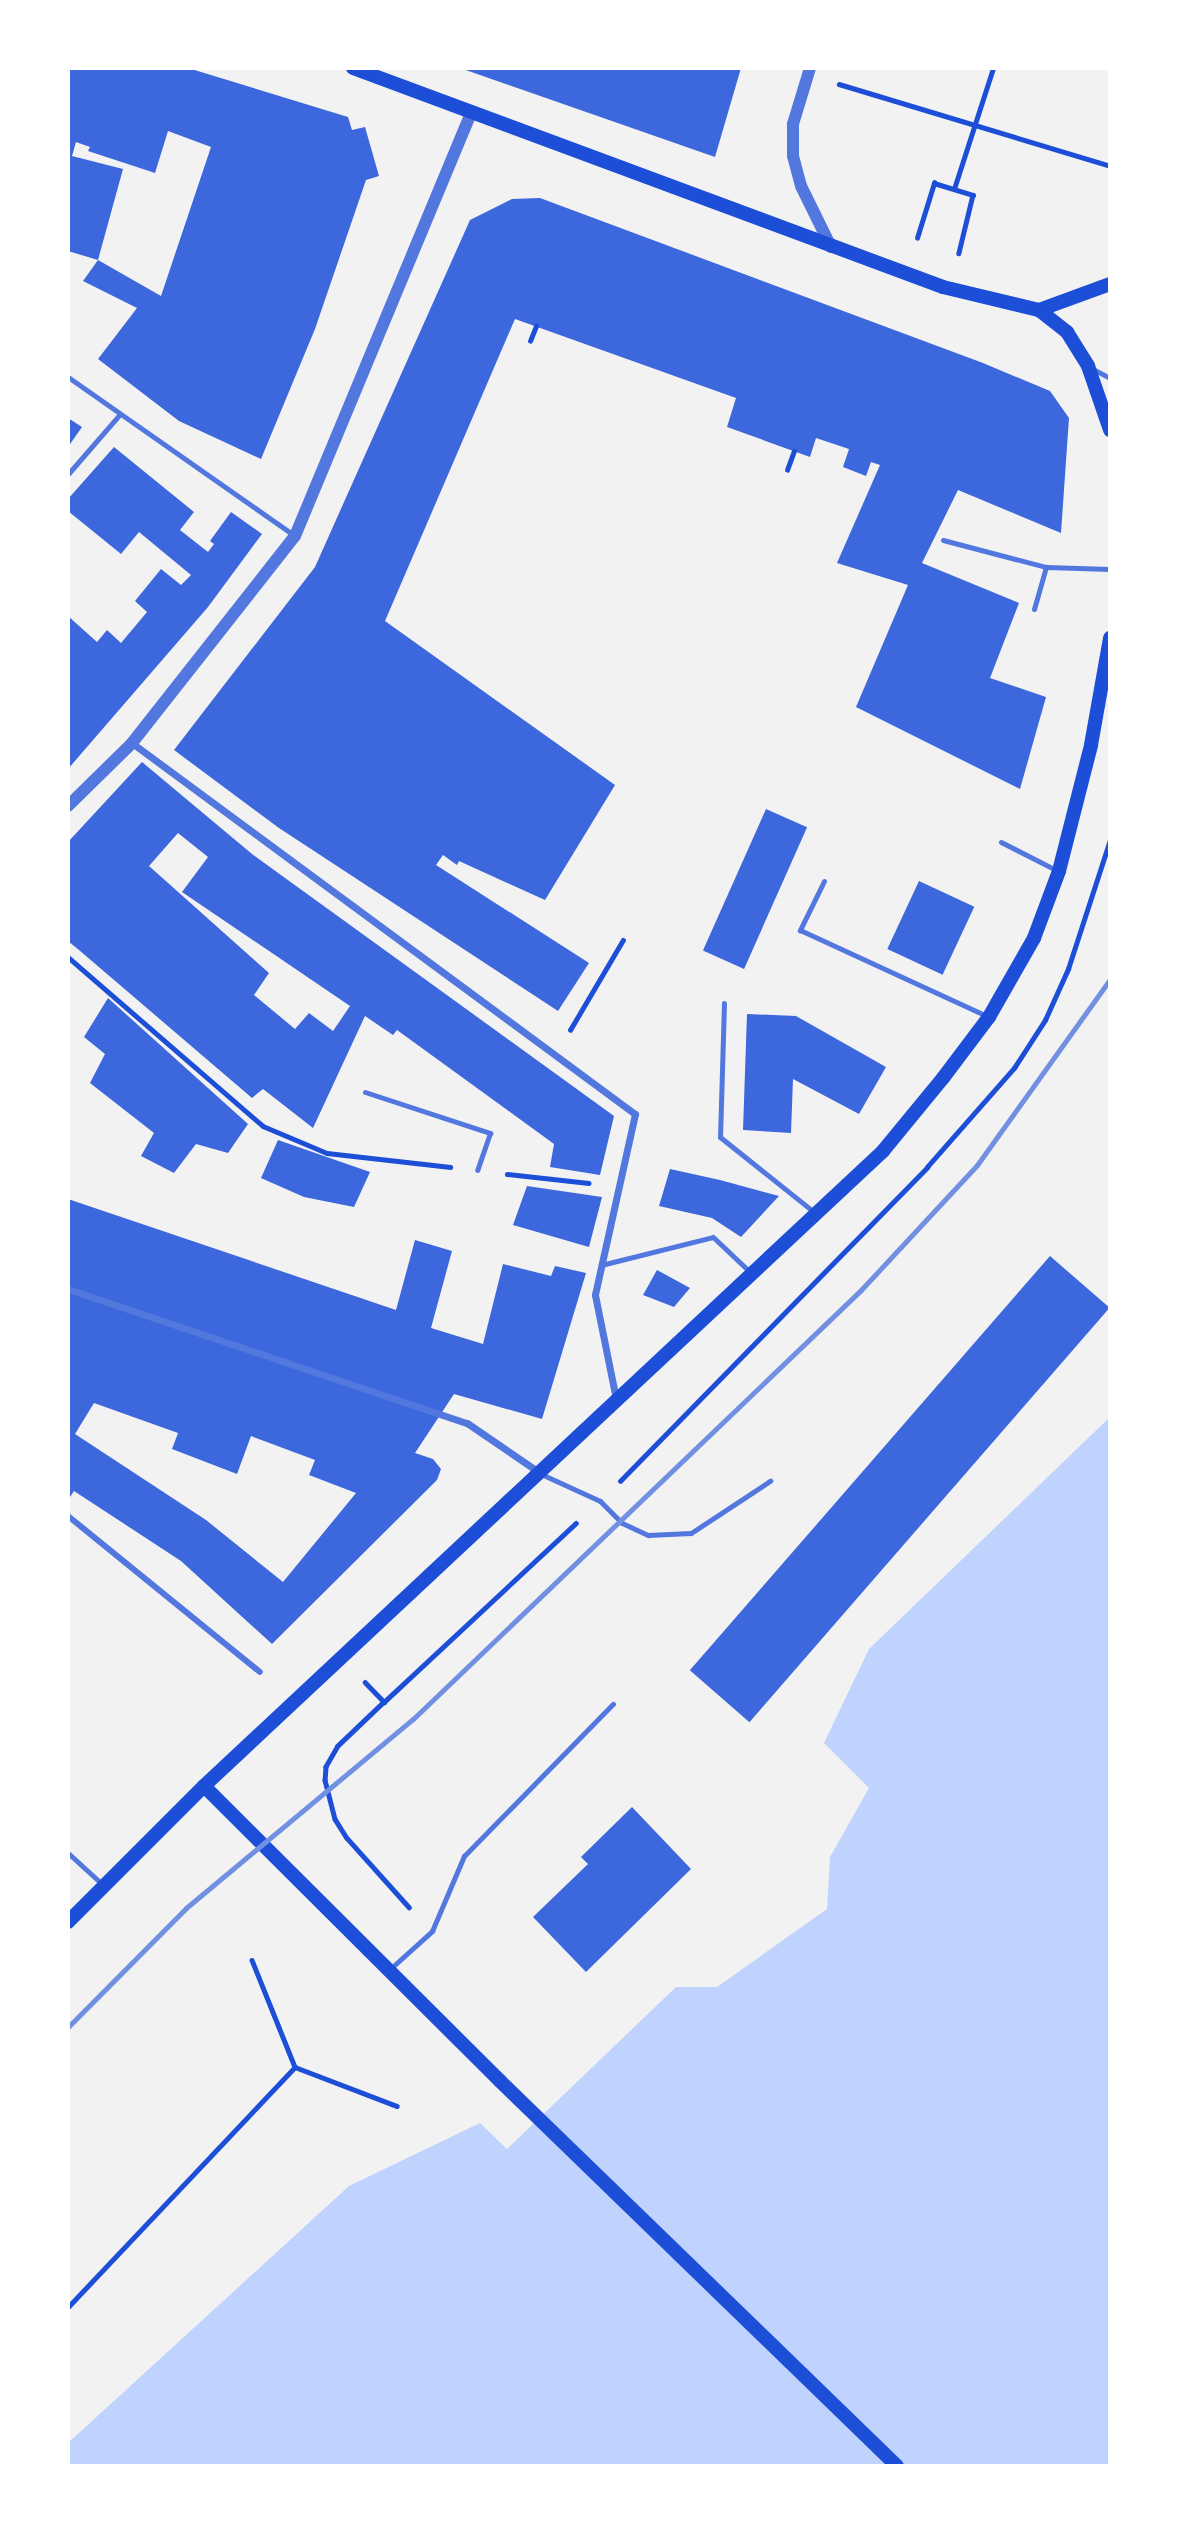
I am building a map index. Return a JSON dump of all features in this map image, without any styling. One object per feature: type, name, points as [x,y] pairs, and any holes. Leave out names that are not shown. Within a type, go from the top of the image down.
[{"type":"main road","points":[[353,68],[943,288],[1039,310],[1067,332],[1088,366],[1110,430]]},
{"type":"main road","points":[[1039,310],[1105,287]]},
{"type":"main road","points":[[68,1922],[204,1786],[617,1403],[883,1151],[989,1017],[1034,938],[1059,871],[1091,745],[1110,638]]},
{"type":"main road","points":[[204,1786],[500,2081],[897,2466]]},
{"type":"street","points":[[810,68],[793,124],[793,156],[801,187],[831,247]]},
{"type":"street","points":[[68,806],[132,743],[295,536],[471,113]]},
{"type":"street","points":[[132,743],[635,1114],[595,1295],[617,1403]]},
{"type":"street","points":[[68,1289],[467,1423],[541,1474]]},
{"type":"street","points":[[68,1516],[260,1672]]},
{"type":"lane","points":[[1088,366],[1110,378]]},
{"type":"lane","points":[[68,377],[295,536]]},
{"type":"lane","points":[[68,474],[120,414]]},
{"type":"lane","points":[[943,540],[1046,567],[1110,569]]},
{"type":"lane","points":[[1034,609],[1046,567]]},
{"type":"lane","points":[[1001,842],[1059,871]]},
{"type":"lane","points":[[824,881],[800,930],[989,1017]]},
{"type":"lane","points":[[723,1003],[720,1137],[816,1214]]},
{"type":"lane","points":[[365,1092],[490,1133],[477,1170]]},
{"type":"lane","points":[[601,1265],[713,1237],[752,1274]]},
{"type":"lane","points":[[541,1474],[600,1502],[622,1523],[648,1535],[691,1533],[770,1481]]},
{"type":"lane","points":[[388,1970],[432,1931],[464,1856],[613,1704]]},
{"type":"lane","points":[[68,1853],[105,1886]]},
{"type":"path","points":[[954,189],[993,68]]},
{"type":"path","points":[[829,82],[1110,166]]},
{"type":"path","points":[[917,238],[934,183],[973,195],[959,253]]},
{"type":"path","points":[[530,341],[536,326]]},
{"type":"path","points":[[787,470],[794,451]]},
{"type":"path","points":[[432,1931],[346,1838],[335,1819],[325,1780],[326,1767],[338,1746],[600,1502],[936,1158],[1014,1068],[1045,1020],[1068,969],[1110,840]]},
{"type":"path","points":[[556,1054],[623,940]]},
{"type":"path","points":[[68,957],[263,1126],[327,1153],[618,1186]]},
{"type":"path","points":[[342,1659],[384,1702]]},
{"type":"path","points":[[252,1959],[295,2067],[397,2106]]},
{"type":"path","points":[[68,2307],[295,2067]]},
{"type":"water","points":[[1110,1417],[1110,2466],[68,2466],[68,2443],[349,2186],[480,2123],[507,2149],[676,1987],[717,1987],[827,1909],[830,1857],[869,1788],[824,1743],[869,1649]]},
{"type":"building","points":[[68,68],[188,68],[348,117],[352,130],[365,127],[379,176],[366,180],[315,329],[261,459],[179,421],[98,359],[137,308],[83,281],[98,260],[68,251]],"holes":[[[168,131],[211,147],[161,296],[98,260],[123,169],[72,156],[76,142],[90,147],[88,151],[155,173]]]},
{"type":"building","points":[[460,68],[741,68],[715,157]]},
{"type":"building","points":[[540,198],[983,363],[1050,391],[1069,418],[1061,533],[958,490],[922,563],[1019,603],[990,678],[1046,697],[1020,789],[856,707],[908,585],[837,563],[880,465],[871,462],[866,476],[843,467],[849,449],[816,438],[810,457],[727,427],[736,398],[515,319],[385,621],[615,785],[545,900],[459,861],[457,865],[443,855],[436,865],[589,963],[558,1011],[279,828],[174,750],[315,567],[470,220],[512,199]]},
{"type":"building","points":[[68,418],[82,427],[68,447]]},
{"type":"building","points":[[114,447],[194,512],[180,530],[208,552],[214,544],[210,541],[231,512],[262,534],[208,607],[68,769],[68,616],[97,642],[107,630],[121,643],[147,612],[135,601],[161,569],[181,585],[191,575],[139,532],[121,554],[68,511],[68,499]]},
{"type":"building","points":[[142,762],[252,854],[614,1116],[600,1175],[550,1167],[554,1144],[397,1030],[393,1035],[365,1016],[313,1128],[263,1089],[252,1098],[68,941],[68,842]],"holes":[[[178,833],[208,857],[182,892],[350,1006],[333,1031],[309,1013],[295,1029],[254,995],[269,973],[149,866]]]},
{"type":"building","points":[[766,809],[807,827],[744,969],[703,951]]},
{"type":"building","points":[[919,881],[974,907],[943,975],[887,949]]},
{"type":"building","points":[[108,998],[248,1124],[228,1153],[196,1144],[174,1173],[141,1156],[154,1133],[90,1083],[105,1054],[84,1037]]},
{"type":"building","points":[[747,1014],[796,1016],[886,1067],[859,1114],[793,1079],[791,1133],[743,1130]]},
{"type":"building","points":[[278,1140],[370,1172],[354,1207],[304,1197],[261,1178]]},
{"type":"building","points":[[670,1169],[779,1196],[741,1237],[712,1218],[659,1206]]},
{"type":"building","points":[[527,1186],[602,1197],[589,1247],[513,1225]]},
{"type":"building","points":[[68,1199],[396,1310],[415,1240],[452,1251],[431,1328],[483,1344],[503,1264],[551,1276],[555,1266],[586,1273],[542,1419],[454,1394],[415,1453],[433,1459],[441,1469],[437,1480],[272,1644],[181,1561],[74,1491],[68,1500]],"holes":[[[94,1403],[178,1433],[172,1449],[237,1474],[251,1436],[315,1460],[309,1475],[356,1493],[283,1582],[206,1520],[75,1434]]]},
{"type":"building","points":[[1050,1256],[1110,1308],[749,1722],[690,1670]]},
{"type":"building","points":[[657,1270],[690,1288],[674,1307],[643,1295]]},
{"type":"building","points":[[632,1807],[691,1869],[586,1972],[533,1917],[588,1864],[581,1857]]},
{"type":"railway","points":[[68,2027],[186,1908],[413,1719],[860,1291],[977,1165],[1110,979]]}]
